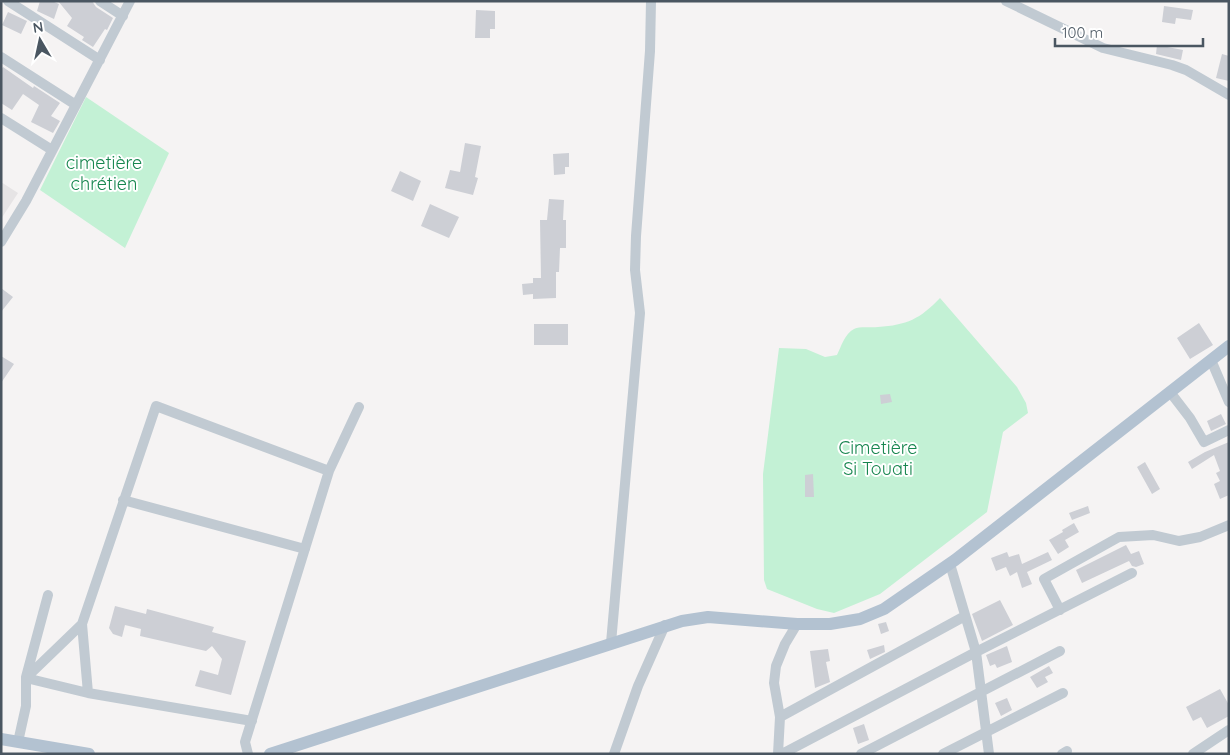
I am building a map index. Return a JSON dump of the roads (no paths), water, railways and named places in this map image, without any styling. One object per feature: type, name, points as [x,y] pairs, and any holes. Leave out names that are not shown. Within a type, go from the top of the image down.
[{"type":"main road","points":[[270,754],[665,625],[708,618],[797,624],[830,624],[860,619],[884,609],[950,564],[1229,346]]},
{"type":"main road","points":[[1,739],[89,754]]},
{"type":"street","points":[[100,1],[123,16]]},
{"type":"street","points":[[1,242],[26,201],[130,1]]},
{"type":"street","points":[[611,643],[640,313],[635,270],[636,236],[650,51],[651,1]]},
{"type":"street","points":[[1006,1],[1103,48],[1186,70],[1229,95]]},
{"type":"street","points":[[11,2],[100,60]]},
{"type":"street","points":[[1,57],[76,104]]},
{"type":"street","points":[[1,118],[52,150]]},
{"type":"street","points":[[1212,360],[1229,402]]},
{"type":"street","points":[[1170,392],[1190,418],[1204,442],[1229,430]]},
{"type":"street","points":[[88,693],[82,624],[156,406],[328,471]]},
{"type":"street","points":[[248,754],[246,742],[328,471],[359,407]]},
{"type":"street","points":[[123,500],[304,550]]},
{"type":"street","points":[[1060,610],[1044,579],[1119,537],[1153,535],[1179,541],[1200,537],[1229,525]]},
{"type":"street","points":[[950,564],[976,652],[989,754]]},
{"type":"street","points":[[782,754],[1132,573]]},
{"type":"street","points":[[18,742],[26,706],[26,678],[48,595]]},
{"type":"street","points":[[780,717],[965,616]]},
{"type":"street","points":[[26,678],[82,624]]},
{"type":"street","points":[[778,754],[780,717],[774,683],[776,666],[785,644],[797,624]]},
{"type":"street","points":[[614,754],[638,686],[665,625]]},
{"type":"street","points":[[861,754],[1060,651]]},
{"type":"street","points":[[26,678],[88,693],[252,721]]},
{"type":"street","points":[[944,754],[1063,692]]},
{"type":"street","points":[[1193,754],[1229,730]]},
{"type":"park label","name":"cimetière chrétien","points":[[104,172]]},
{"type":"park label","name":"Cimetière Si Touati","points":[[878,457]]}]
